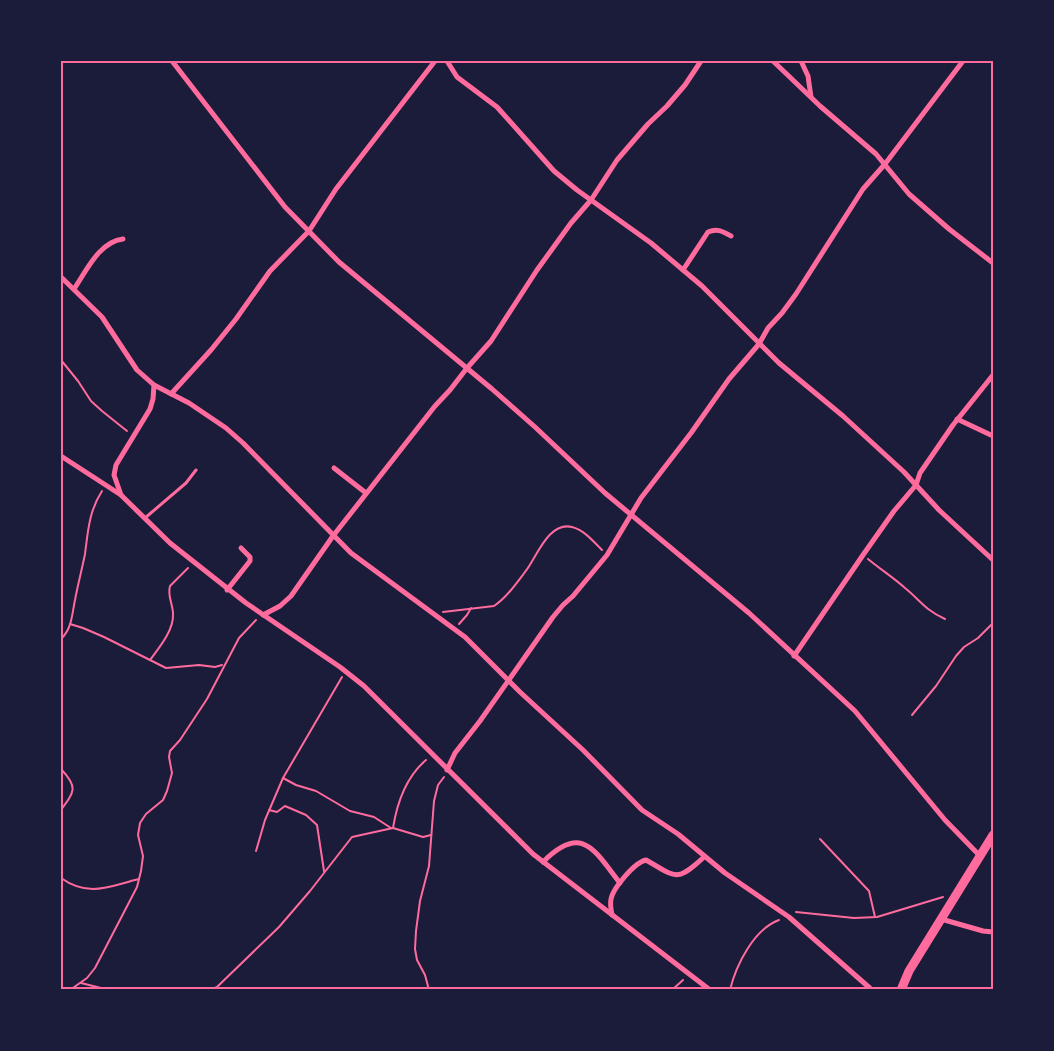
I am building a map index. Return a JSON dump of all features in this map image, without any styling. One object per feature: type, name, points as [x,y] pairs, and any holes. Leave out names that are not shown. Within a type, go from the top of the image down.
[{"type":"street","points":[[172,61],[285,207],[339,262],[467,368],[535,427],[605,493],[749,613],[855,711],[945,820],[980,856]]},
{"type":"street","points":[[171,394],[236,319],[270,271],[309,231],[336,189],[435,61]]},
{"type":"street","points":[[447,61],[457,77],[497,107],[554,171],[631,228],[702,286],[778,363],[843,416],[904,472],[940,510],[993,560]]},
{"type":"street","points":[[264,616],[291,596],[332,536],[467,368],[491,342],[537,270],[571,223],[591,200],[617,160],[648,124],[667,106],[701,61]]},
{"type":"street","points":[[773,61],[885,164],[909,194],[949,229],[993,263]]},
{"type":"street","points":[[801,61],[808,76],[811,97]]},
{"type":"street","points":[[448,771],[455,753],[553,617],[607,555],[630,514],[729,379],[759,344],[768,328],[782,313],[812,270],[863,189],[885,164],[963,61]]},
{"type":"street","points":[[683,270],[708,232],[718,230],[731,236]]},
{"type":"street","points":[[74,289],[100,252],[114,240],[123,239]]},
{"type":"street","points":[[61,277],[102,317],[137,370],[154,385],[189,403],[243,443],[332,536],[364,564],[456,629],[583,750],[642,810],[678,834],[724,873],[789,917],[872,990]]},
{"type":"street","points":[[794,656],[894,511],[916,485],[920,473],[957,419],[993,375]]},
{"type":"street","points":[[121,495],[114,475],[116,465],[150,409],[154,385]]},
{"type":"street","points":[[957,419],[993,436]]},
{"type":"street","points":[[61,456],[121,495],[170,543],[227,590],[364,686],[432,756],[542,862],[710,990]]},
{"type":"street","points":[[334,468],[366,494]]},
{"type":"street","points":[[227,590],[250,561],[250,557],[241,548]]},
{"type":"street","points":[[901,990],[909,971],[993,835]]},
{"type":"street","points":[[542,862],[562,846],[570,843],[584,844],[592,849],[620,883]]},
{"type":"street","points":[[612,915],[611,899],[620,883],[643,860],[671,875],[679,875],[690,869],[704,857]]},
{"type":"street","points":[[941,919],[993,932]]},
{"type":"lane","points":[[144,519],[186,483],[196,470]]},
{"type":"path","points":[[61,360],[91,401],[113,421],[134,436]]},
{"type":"path","points":[[61,640],[70,624],[83,563],[89,520],[96,500],[106,484]]},
{"type":"path","points":[[436,614],[445,611],[494,606],[501,602],[526,572],[543,542],[559,528],[573,527],[584,533],[607,555]]},
{"type":"path","points":[[863,555],[906,588],[932,613],[945,618]]},
{"type":"path","points":[[150,660],[171,626],[173,616],[169,597],[170,586],[194,563]]},
{"type":"path","points":[[456,629],[471,608]]},
{"type":"path","points":[[70,990],[81,983],[95,968],[120,922],[139,879],[143,856],[138,835],[140,823],[146,814],[163,800],[167,791],[172,773],[169,758],[170,751],[180,740],[207,698],[243,632],[253,622],[264,616]]},
{"type":"path","points":[[912,715],[936,686],[960,651],[978,638],[993,623]]},
{"type":"path","points":[[70,624],[104,637],[166,668],[199,665],[216,667],[224,665]]},
{"type":"path","points":[[256,851],[269,810],[283,778],[345,671]]},
{"type":"path","points":[[392,828],[405,786],[419,766],[432,756]]},
{"type":"path","points":[[61,769],[73,783],[73,790],[61,810]]},
{"type":"path","points":[[429,990],[426,975],[418,960],[415,949],[420,901],[429,866],[432,814],[436,792],[438,785],[448,771]]},
{"type":"path","points":[[283,778],[296,785],[316,791],[342,807],[358,814],[374,817],[392,828],[423,837],[432,835]]},
{"type":"path","points":[[269,810],[277,812],[285,806],[306,815],[317,824],[324,871]]},
{"type":"path","points":[[210,990],[218,988],[279,927],[352,837],[392,828]]},
{"type":"path","points":[[820,839],[869,891],[875,917]]},
{"type":"path","points":[[61,878],[73,885],[101,889],[116,887],[139,879]]},
{"type":"path","points":[[779,910],[842,917],[875,917],[941,898],[961,887]]},
{"type":"path","points":[[730,990],[732,982],[752,942],[771,923],[789,917]]},
{"type":"path","points":[[672,990],[690,974]]},
{"type":"path","points":[[81,983],[109,990]]}]
